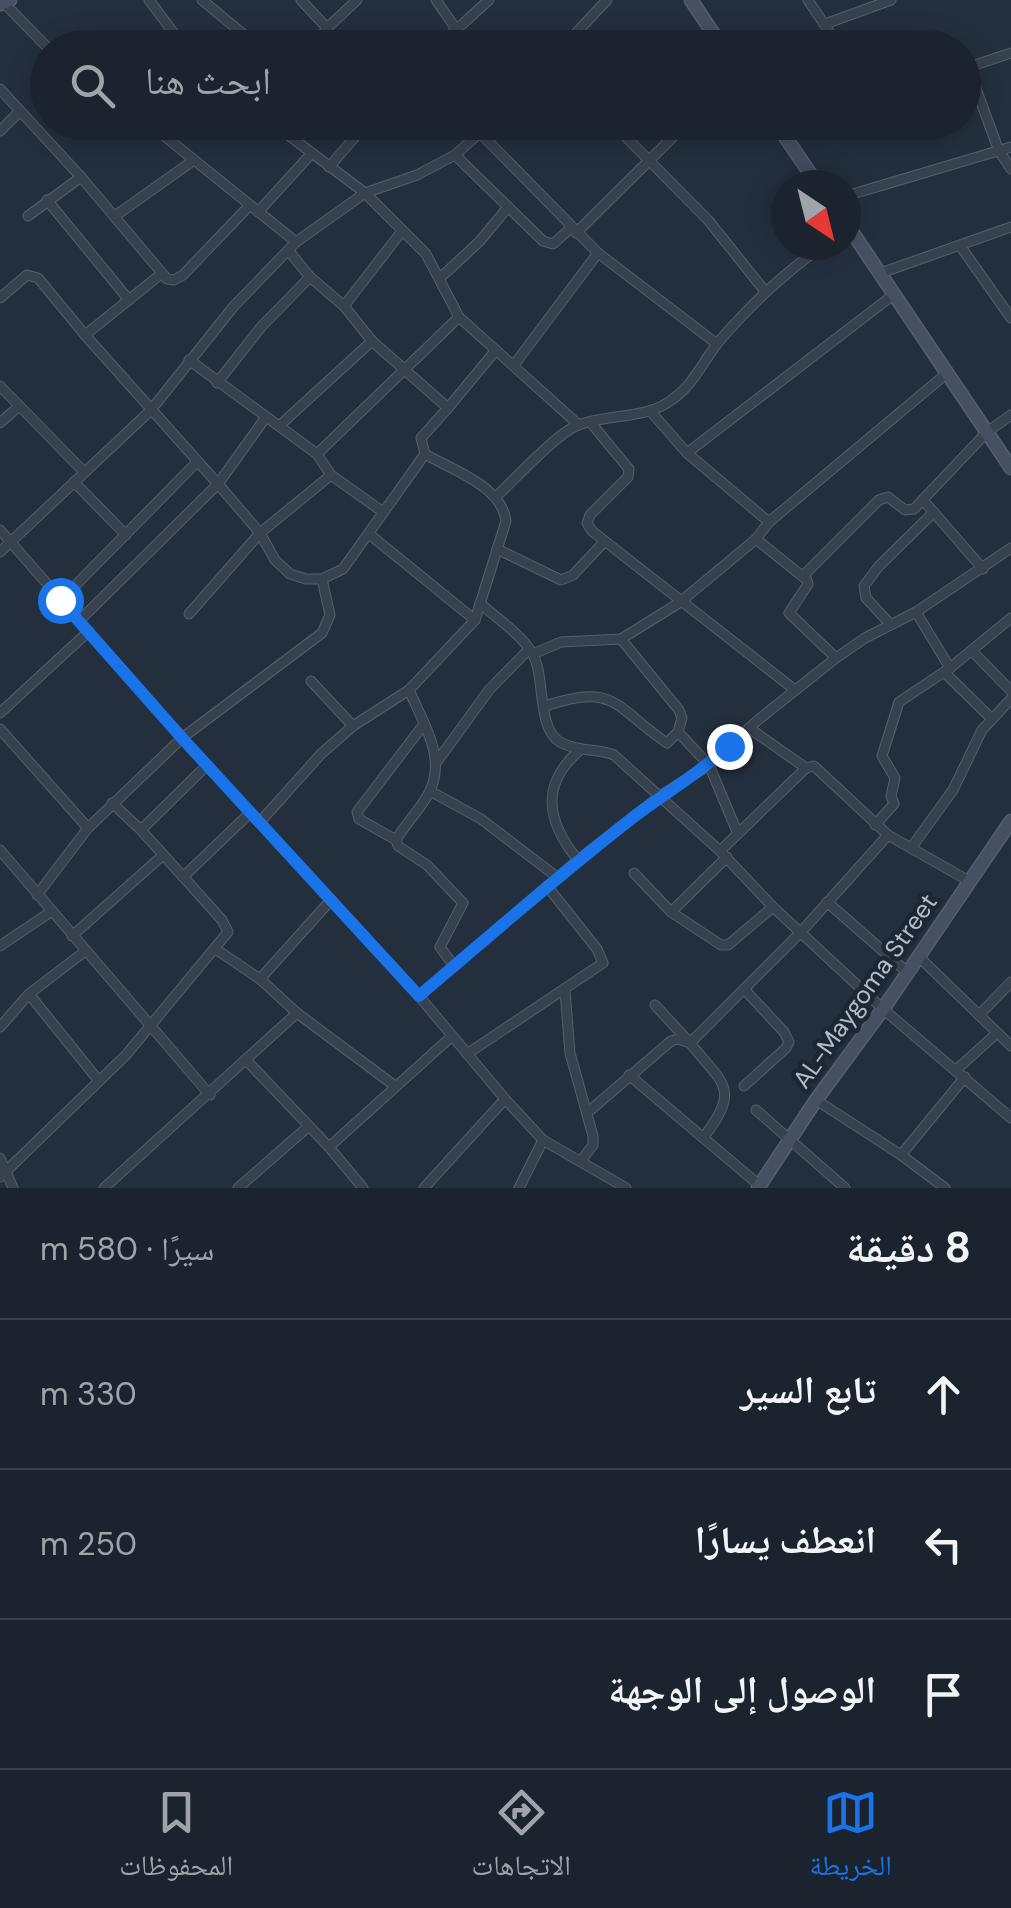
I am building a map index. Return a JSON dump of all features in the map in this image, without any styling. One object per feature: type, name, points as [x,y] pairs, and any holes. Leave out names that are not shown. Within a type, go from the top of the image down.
[{"type":"street","points":[[149,0],[171,30]]},
{"type":"street","points":[[202,0],[238,30]]},
{"type":"street","points":[[301,0],[327,28],[357,0]]},
{"type":"street","points":[[436,0],[455,29],[489,0]]},
{"type":"street","points":[[579,30],[607,0]]},
{"type":"street","points":[[691,0],[710,30]]},
{"type":"street","points":[[808,0],[829,30]]},
{"type":"street","points":[[825,24],[891,0]]},
{"type":"street","points":[[5,2],[31,30]]},
{"type":"street","points":[[981,63],[1011,53]]},
{"type":"street","points":[[0,89],[30,122]]},
{"type":"street","points":[[981,107],[998,152],[1011,169]]},
{"type":"street","points":[[0,131],[20,111]]},
{"type":"street","points":[[47,140],[161,274],[174,280],[311,154]]},
{"type":"street","points":[[169,140],[296,242]]},
{"type":"street","points":[[294,140],[364,192],[426,254],[459,318],[579,425]]},
{"type":"street","points":[[329,166],[352,140]]},
{"type":"street","points":[[0,552],[152,410],[234,306],[296,242],[364,192],[417,175],[474,140]]},
{"type":"street","points":[[487,140],[598,253],[717,344]]},
{"type":"street","points":[[628,140],[708,220],[764,290]]},
{"type":"street","points":[[455,155],[549,244],[574,230],[670,140]]},
{"type":"street","points":[[789,140],[808,170]]},
{"type":"street","points":[[861,192],[1011,147]]},
{"type":"street","points":[[115,216],[194,160]]},
{"type":"street","points":[[28,216],[81,177]]},
{"type":"street","points":[[47,200],[129,300]]},
{"type":"street","points":[[440,278],[508,207]]},
{"type":"street","points":[[878,274],[1011,227]]},
{"type":"street","points":[[344,306],[402,231]]},
{"type":"street","points":[[861,247],[1011,468]]},
{"type":"street","points":[[961,247],[1011,318]]},
{"type":"street","points":[[288,250],[310,277],[344,306],[372,341],[448,408]]},
{"type":"street","points":[[514,364],[598,253]]},
{"type":"street","points":[[496,496],[579,425],[625,414],[652,413],[676,398],[764,290],[803,260]]},
{"type":"street","points":[[0,298],[32,274],[260,533],[275,560],[290,574],[306,579],[322,579],[344,569],[424,454],[421,438],[496,350]]},
{"type":"street","points":[[85,335],[161,274]]},
{"type":"street","points":[[217,383],[261,328],[310,277]]},
{"type":"street","points":[[687,453],[893,295]]},
{"type":"street","points":[[317,454],[459,318]]},
{"type":"street","points":[[279,426],[372,341]]},
{"type":"street","points":[[189,360],[317,454],[331,475],[383,512]]},
{"type":"street","points":[[436,764],[488,690],[531,651],[562,642],[621,639],[679,603],[946,374]]},
{"type":"street","points":[[0,386],[84,472]]},
{"type":"street","points":[[0,424],[19,406]]},
{"type":"street","points":[[652,413],[687,453],[769,522]]},
{"type":"street","points":[[802,576],[879,500],[888,497],[905,510],[914,510],[987,432],[1011,415]]},
{"type":"street","points":[[80,620],[218,484],[266,417]]},
{"type":"street","points":[[590,423],[629,470],[628,478],[590,515],[587,523],[604,542],[679,603],[795,690]]},
{"type":"street","points":[[259,823],[321,754],[353,726],[408,690],[475,620],[506,520],[504,508],[496,496],[424,454]]},
{"type":"street","points":[[60,600],[197,462]]},
{"type":"street","points":[[188,614],[260,533],[331,475]]},
{"type":"street","points":[[74,482],[126,534]]},
{"type":"street","points":[[923,500],[982,570]]},
{"type":"street","points":[[891,625],[866,598],[864,586],[934,512]]},
{"type":"street","points":[[0,530],[182,738],[419,996],[504,1100],[543,1140],[626,1188]]},
{"type":"street","points":[[370,534],[475,620]]},
{"type":"street","points":[[756,538],[808,584],[789,612],[836,658]]},
{"type":"street","points":[[497,549],[561,580],[573,575],[604,542]]},
{"type":"street","points":[[419,996],[578,860],[660,796],[710,765],[836,658],[916,612],[1011,548]]},
{"type":"street","points":[[37,895],[88,828],[182,738],[322,634],[330,615],[322,579]]},
{"type":"street","points":[[480,603],[531,651],[552,735],[580,750],[614,755],[723,854],[772,907],[1011,1118]]},
{"type":"street","points":[[916,612],[948,670],[992,719]]},
{"type":"street","points":[[875,824],[894,804],[891,796],[895,778],[882,756],[899,702],[948,670],[1011,618]]},
{"type":"street","points":[[0,712],[89,631]]},
{"type":"street","points":[[545,706],[592,694],[611,700],[668,743],[678,732],[682,718],[679,710],[621,639]]},
{"type":"street","points":[[972,651],[1011,690]]},
{"type":"street","points":[[311,681],[353,726]]},
{"type":"street","points":[[396,840],[430,792],[436,764],[432,740],[408,690]]},
{"type":"street","points":[[911,848],[953,790],[992,719],[1011,699]]},
{"type":"street","points":[[424,724],[357,812],[359,820],[396,840],[398,846],[427,865],[463,903],[440,947],[454,966]]},
{"type":"street","points":[[749,728],[806,768]]},
{"type":"street","points":[[0,730],[88,828]]},
{"type":"street","points":[[678,732],[710,765],[738,834]]},
{"type":"street","points":[[578,860],[560,838],[553,821],[553,792],[562,766],[580,750]]},
{"type":"street","points":[[141,830],[207,765]]},
{"type":"street","points":[[672,912],[738,834],[806,768],[814,766],[888,835],[969,881]]},
{"type":"street","points":[[430,792],[481,819],[558,877]]},
{"type":"street","points":[[3,1174],[150,1028],[228,932],[222,920],[141,830],[112,804]]},
{"type":"street","points":[[183,877],[250,813]]},
{"type":"street","name":"AL-Maygoma Street","points":[[759,1187],[1011,821]]},
{"type":"street","points":[[690,1043],[801,932],[888,835]]},
{"type":"street","points":[[0,850],[210,1094]]},
{"type":"street","points":[[72,936],[162,856]]},
{"type":"street","points":[[634,873],[672,912],[721,945],[728,945],[772,907]]},
{"type":"street","points":[[467,1054],[603,963],[603,957],[547,886]]},
{"type":"street","points":[[260,979],[330,901]]},
{"type":"street","points":[[827,902],[907,972]]},
{"type":"street","points":[[0,946],[52,911]]},
{"type":"street","points":[[217,950],[260,979],[297,1013],[395,1086]]},
{"type":"street","points":[[0,1027],[29,994],[84,952]]},
{"type":"street","points":[[918,956],[1011,1046]]},
{"type":"street","points":[[979,1015],[1011,982]]},
{"type":"street","points":[[744,989],[784,1032],[788,1042],[744,1086]]},
{"type":"street","points":[[565,991],[570,1053],[593,1145],[581,1160]]},
{"type":"street","points":[[29,994],[99,1080]]},
{"type":"street","points":[[655,1004],[721,1081],[725,1106],[703,1138]]},
{"type":"street","points":[[104,1188],[297,1013]]},
{"type":"street","points":[[956,1070],[997,1033]]},
{"type":"street","points":[[329,1147],[452,1037]]},
{"type":"street","points":[[587,1113],[670,1041],[690,1043]]},
{"type":"street","points":[[246,1060],[360,1184],[344,1188]]},
{"type":"street","points":[[629,1074],[759,1187]]},
{"type":"street","points":[[900,1154],[965,1078]]},
{"type":"street","points":[[424,1188],[504,1100]]},
{"type":"street","points":[[816,1100],[945,1188]]},
{"type":"street","points":[[756,1110],[846,1188]]},
{"type":"street","points":[[238,1188],[309,1126]]},
{"type":"street","points":[[520,1188],[543,1140]]},
{"type":"street","points":[[0,1158],[3,1174],[13,1188]]},
{"type":"route","points":[[60,600],[419,996],[578,860],[660,796],[710,765],[729,746]]}]
